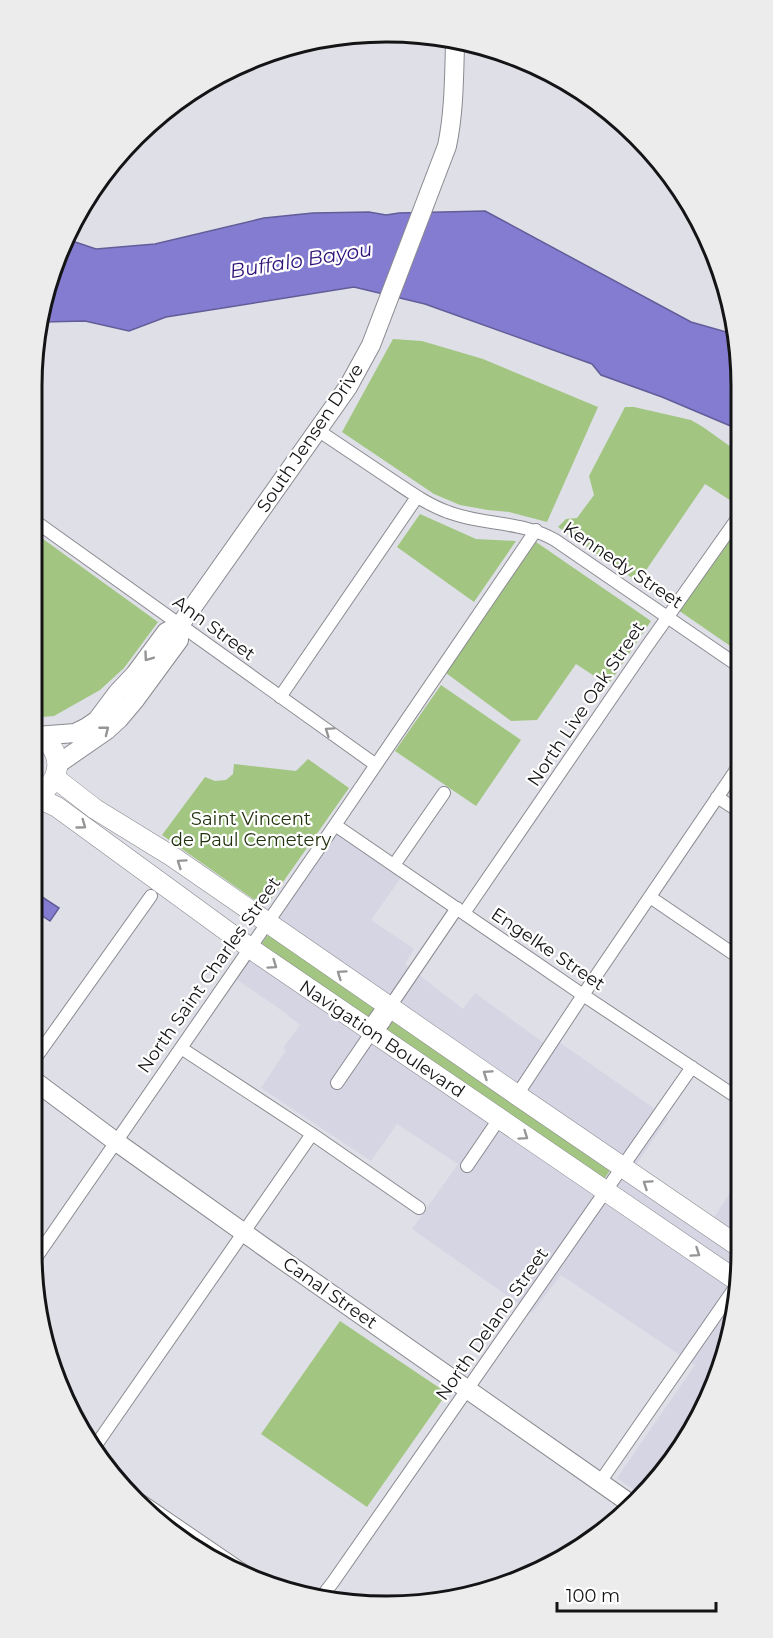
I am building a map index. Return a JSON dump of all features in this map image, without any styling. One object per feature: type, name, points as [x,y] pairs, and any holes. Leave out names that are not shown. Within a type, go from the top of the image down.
[{"type":"main road","name":"South Jensen Drive","points":[[42,735],[75,732],[97,720],[166,632],[180,625],[348,387],[370,345],[447,146],[450,132],[455,49]]},
{"type":"main road","name":"South Jensen Drive","points":[[56,771],[119,719],[179,640],[180,625]]},
{"type":"main road","name":"Navigation Boulevard","points":[[42,740],[49,744],[57,757],[56,771],[95,809],[172,857],[731,1241]]},
{"type":"main road","points":[[42,791],[46,789],[56,771]]},
{"type":"main road","name":"Navigation Boulevard","points":[[42,800],[57,807],[250,948],[730,1276]]},
{"type":"main road","name":"Canal Street","points":[[42,1086],[243,1232],[625,1500]]},
{"type":"street","name":"Kennedy Street","points":[[319,431],[417,497],[448,512],[536,530],[555,540],[731,661]]},
{"type":"street","points":[[280,697],[417,497]]},
{"type":"street","name":"Ann Street","points":[[42,526],[376,765]]},
{"type":"street","name":"North Live Oak Street","points":[[337,1083],[372,1032],[373,1021],[382,1009],[389,1008],[460,911],[731,527]]},
{"type":"street","name":"North Saint Charles Street","points":[[42,1249],[536,530]]},
{"type":"street","points":[[517,1095],[731,777]]},
{"type":"street","points":[[394,865],[444,794]]},
{"type":"street","points":[[717,797],[731,806]]},
{"type":"street","name":"Engelke Street","points":[[335,825],[731,1092]]},
{"type":"street","points":[[42,1049],[151,896]]},
{"type":"street","points":[[650,897],[731,952]]},
{"type":"street","points":[[181,1048],[419,1208]]},
{"type":"street","name":"North Delano Street","points":[[327,1590],[692,1067]]},
{"type":"street","points":[[467,1166],[499,1119]]},
{"type":"street","points":[[98,1441],[312,1134]]},
{"type":"street","points":[[600,1482],[728,1298]]},
{"type":"shaded area","points":[[335,832],[402,876],[371,920],[414,949],[405,964],[463,1009],[475,993],[544,1043],[549,1035],[668,1118],[636,1165],[713,1219],[731,1191],[728,1296],[713,1362],[685,1424],[660,1461],[635,1490],[617,1478],[695,1365],[561,1275],[532,1313],[412,1229],[458,1164],[397,1124],[371,1161],[261,1088],[286,1050],[283,1048],[300,1025],[236,979]]},
{"type":"green space","points":[[393,339],[422,341],[483,359],[598,407],[547,522],[509,512],[460,505],[434,494],[342,432]]},
{"type":"green space","points":[[625,407],[691,420],[731,447],[731,501],[705,484],[638,582],[558,527],[566,519],[577,518],[594,495],[589,476]]},
{"type":"green space","points":[[420,514],[476,539],[516,541],[474,602],[397,547]]},
{"type":"green space","points":[[731,536],[731,646],[678,610]]},
{"type":"green space","points":[[42,538],[158,622],[124,668],[100,690],[54,716],[43,717]]},
{"type":"green space","points":[[536,542],[651,621],[608,685],[576,664],[537,720],[511,721],[446,673]]},
{"type":"green space","points":[[441,685],[521,740],[476,806],[395,751]]},
{"type":"green space","name":"Saint Vincent de Paul Cemetery","points":[[308,759],[349,788],[269,902],[259,903],[162,835],[205,777],[215,781],[226,780],[233,774],[234,764],[296,771]]},
{"type":"green space","points":[[270,932],[613,1166],[602,1182],[258,949]]},
{"type":"green space","points":[[340,1321],[447,1393],[367,1507],[261,1434]]},
{"type":"water","name":"Buffalo Bayou","points":[[485,211],[691,322],[726,332],[730,364],[731,426],[662,397],[601,375],[592,364],[425,304],[354,287],[166,317],[129,331],[85,321],[48,322],[60,276],[74,242],[96,249],[155,244],[264,218],[313,213],[369,212],[386,215]]},
{"type":"water","points":[[42,897],[59,908],[50,921],[42,916]]}]
